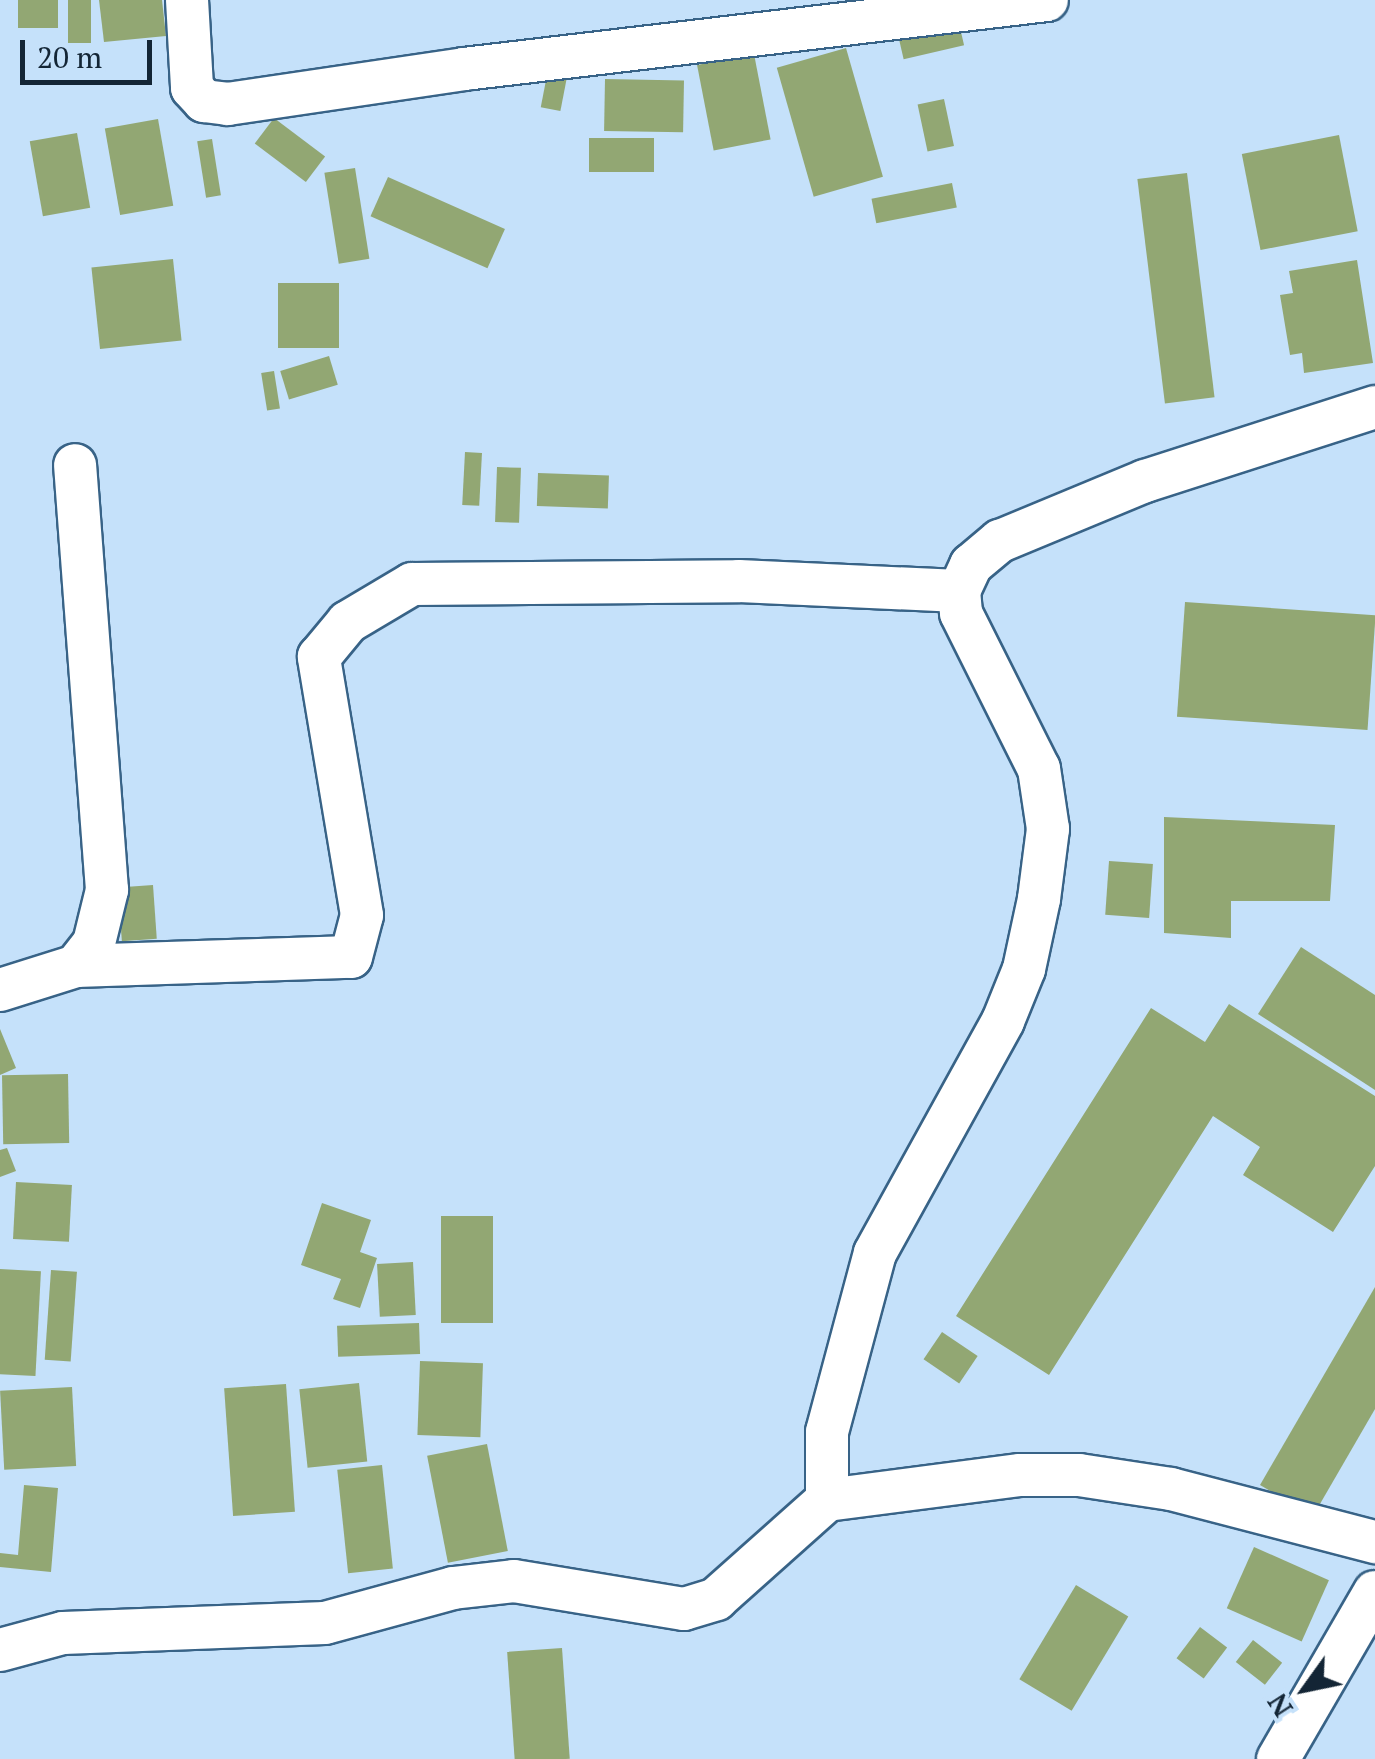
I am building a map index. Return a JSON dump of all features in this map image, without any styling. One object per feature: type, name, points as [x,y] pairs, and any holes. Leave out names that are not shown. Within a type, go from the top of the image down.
[{"type":"street","points":[[187,0],[192,88],[204,101],[228,104],[464,69],[1047,0]]},
{"type":"street","points":[[827,1500],[826,1432],[875,1253],[1003,1021],[1024,969],[1038,899],[1048,830],[1039,769],[961,613],[960,591],[971,565],[1000,542],[1144,482],[1375,407]]},
{"type":"street","points":[[75,465],[108,890],[94,943],[76,966]]},
{"type":"street","points":[[0,990],[76,966],[351,957],[362,915],[319,658],[348,622],[412,584],[739,581],[960,591]]},
{"type":"street","points":[[0,1650],[64,1633],[324,1623],[454,1588],[514,1581],[684,1609],[716,1599],[827,1500],[1020,1475],[1079,1475],[1171,1489],[1375,1542]]},
{"type":"street","points":[[1278,1759],[1375,1592]]},
{"type":"building","points":[[18,0],[58,0],[58,28],[18,28]]},
{"type":"building","points":[[68,0],[91,0],[91,43],[68,43]]},
{"type":"building","points":[[99,0],[162,0],[166,36],[104,42]]},
{"type":"building","points":[[958,19],[964,45],[904,59],[898,33]]},
{"type":"building","points":[[846,48],[883,177],[814,197],[777,68]]},
{"type":"building","points":[[754,54],[771,139],[714,150],[697,65]]},
{"type":"building","points":[[548,70],[568,74],[560,111],[541,107]]},
{"type":"building","points":[[605,79],[684,80],[683,132],[604,131]]},
{"type":"building","points":[[944,99],[954,146],[928,152],[918,105]]},
{"type":"building","points":[[274,118],[325,157],[306,182],[255,144]]},
{"type":"building","points":[[158,119],[173,206],[120,215],[105,128]]},
{"type":"building","points":[[77,133],[90,208],[43,216],[30,141]]},
{"type":"building","points":[[1339,135],[1358,231],[1261,250],[1242,154]]},
{"type":"building","points":[[589,138],[654,138],[654,172],[589,172]]},
{"type":"building","points":[[212,139],[221,195],[206,198],[197,141]]},
{"type":"building","points":[[355,168],[369,259],[339,264],[324,173]]},
{"type":"building","points":[[1187,173],[1215,397],[1165,403],[1137,179]]},
{"type":"building","points":[[388,177],[505,229],[487,268],[371,216]]},
{"type":"building","points":[[952,183],[957,208],[876,223],[872,199]]},
{"type":"building","points":[[173,259],[182,341],[100,349],[91,268]]},
{"type":"building","points":[[1357,260],[1373,363],[1304,373],[1302,353],[1290,355],[1280,295],[1293,293],[1289,271]]},
{"type":"building","points":[[278,283],[339,283],[339,348],[278,348]]},
{"type":"building","points":[[329,356],[338,385],[289,400],[280,371]]},
{"type":"building","points":[[274,371],[280,409],[267,411],[261,373]]},
{"type":"building","points":[[465,452],[482,453],[479,506],[462,505]]},
{"type":"building","points":[[497,467],[521,468],[519,523],[495,522]]},
{"type":"building","points":[[538,473],[609,475],[608,508],[537,506]]},
{"type":"building","points":[[1185,602],[1375,615],[1368,730],[1177,717]]},
{"type":"building","points":[[1164,817],[1335,825],[1330,901],[1231,901],[1231,938],[1164,933]]},
{"type":"building","points":[[1109,861],[1153,864],[1149,918],[1105,915]]},
{"type":"building","points":[[153,885],[157,939],[122,941],[118,887]]},
{"type":"building","points":[[1301,947],[1375,995],[1375,1090],[1258,1014]]},
{"type":"building","points":[[1229,1004],[1375,1096],[1375,1166],[1333,1232],[1243,1175],[1260,1147],[1213,1116],[1049,1375],[956,1316],[1151,1008],[1205,1042]]},
{"type":"building","points":[[0,1029],[16,1068],[0,1075]]},
{"type":"building","points":[[68,1074],[69,1143],[3,1144],[2,1075]]},
{"type":"building","points":[[7,1148],[16,1171],[0,1177],[0,1150]]},
{"type":"building","points":[[16,1182],[72,1185],[69,1242],[13,1239]]},
{"type":"building","points":[[322,1203],[371,1220],[360,1252],[377,1258],[360,1308],[333,1299],[341,1279],[301,1265]]},
{"type":"building","points":[[441,1216],[493,1216],[493,1323],[441,1323]]},
{"type":"building","points":[[413,1262],[416,1315],[380,1317],[377,1264]]},
{"type":"building","points":[[0,1269],[41,1271],[35,1376],[0,1374]]},
{"type":"building","points":[[51,1270],[77,1272],[71,1362],[45,1360]]},
{"type":"building","points":[[1375,1287],[1375,1409],[1313,1516],[1260,1485]]},
{"type":"building","points":[[419,1323],[420,1354],[338,1357],[337,1326]]},
{"type":"building","points":[[942,1332],[978,1356],[959,1383],[924,1359]]},
{"type":"building","points":[[420,1361],[483,1363],[480,1437],[417,1435]]},
{"type":"building","points":[[359,1383],[367,1462],[308,1468],[299,1389]]},
{"type":"building","points":[[286,1384],[295,1512],[233,1516],[224,1388]]},
{"type":"building","points":[[72,1387],[76,1466],[4,1470],[0,1391]]},
{"type":"building","points":[[487,1444],[508,1551],[448,1563],[427,1456]]},
{"type":"building","points":[[382,1465],[393,1568],[348,1573],[337,1470]]},
{"type":"building","points":[[24,1485],[58,1488],[51,1572],[0,1567],[0,1553],[18,1555]]},
{"type":"building","points":[[1254,1547],[1329,1580],[1302,1642],[1227,1608]]},
{"type":"building","points":[[1076,1585],[1128,1616],[1072,1711],[1019,1679]]},
{"type":"building","points":[[1200,1627],[1227,1647],[1204,1679],[1177,1658]]},
{"type":"building","points":[[1253,1640],[1282,1663],[1265,1685],[1236,1662]]},
{"type":"building","points":[[562,1648],[570,1759],[515,1759],[507,1652]]}]
